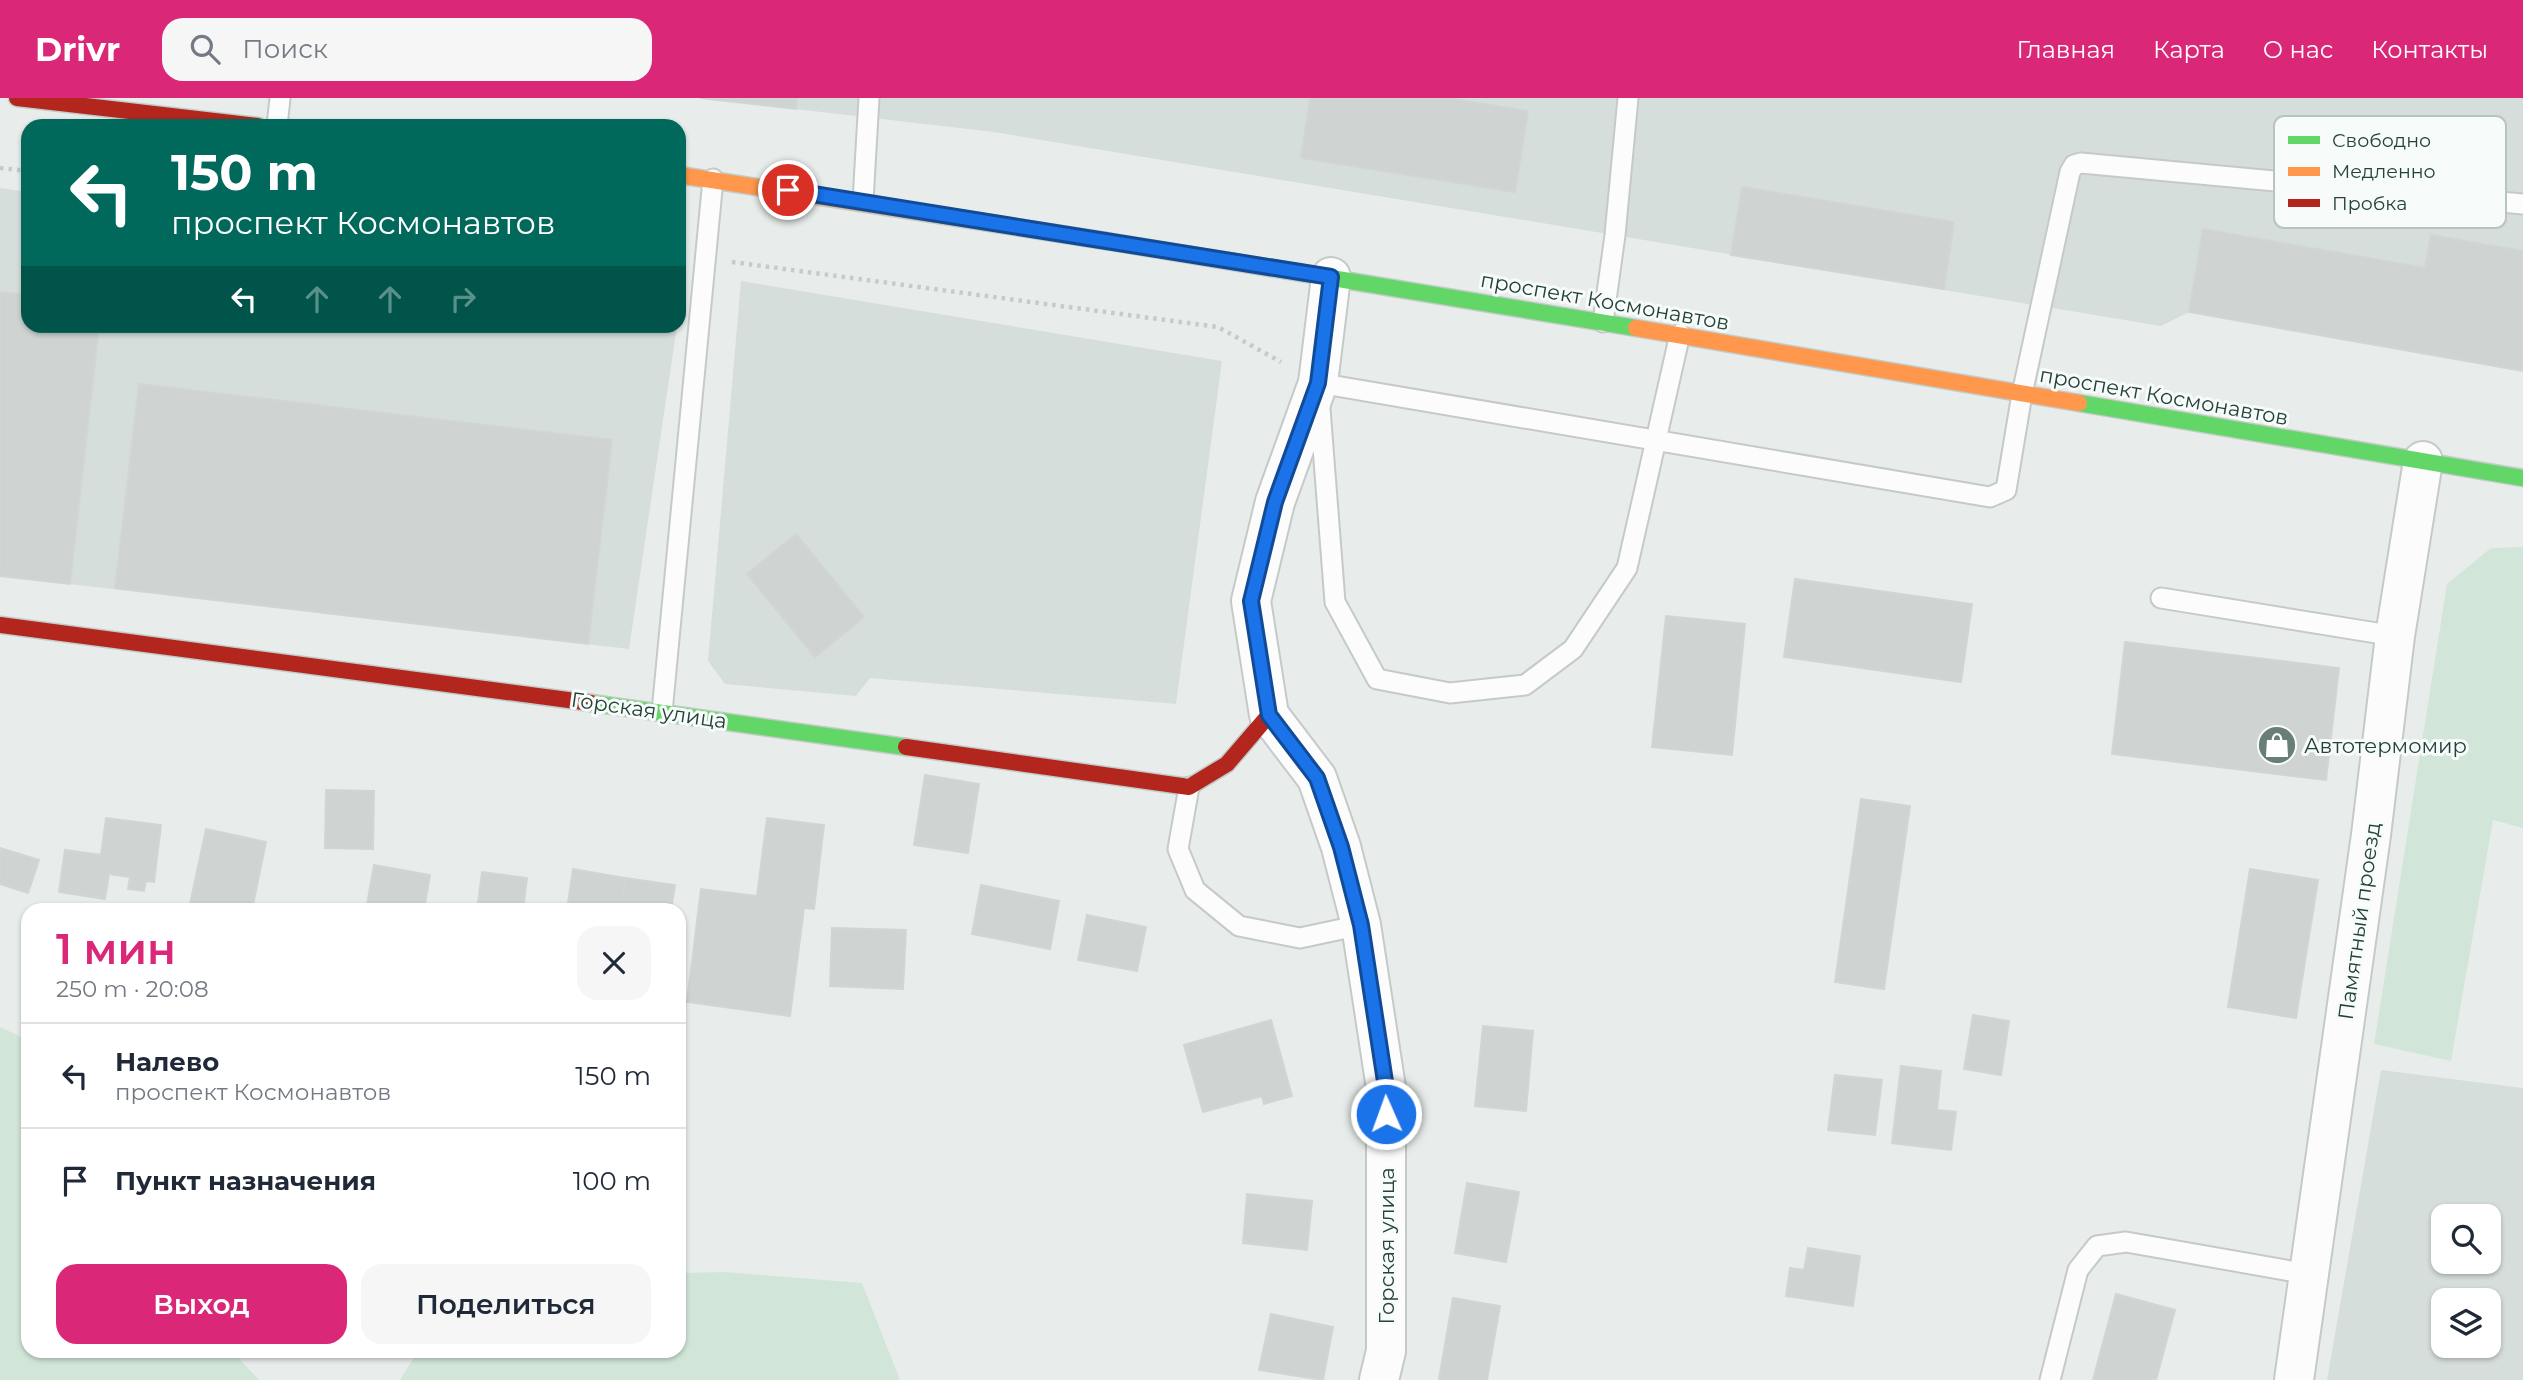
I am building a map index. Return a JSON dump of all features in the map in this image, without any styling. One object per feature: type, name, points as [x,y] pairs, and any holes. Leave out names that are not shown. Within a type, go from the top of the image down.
[{"type":"main road","points":[[17,98],[198,119]]},
{"type":"main road","name":"проспект Космонавтов","points":[[686,176],[863,201],[1680,334],[2523,478]]},
{"type":"main road","name":"Горская улица","points":[[0,625],[662,712],[1189,787]]},
{"type":"main road","points":[[1189,787],[1227,764],[1269,715]]},
{"type":"street","name":"Горская улица","points":[[1331,277],[1318,383],[1275,502],[1251,601],[1269,715],[1317,778],[1341,847],[1361,925],[1386,1088],[1386,1351],[1379,1380]]},
{"type":"street","name":"Памятный проезд","points":[[2294,1380],[2371,835],[2395,636],[2423,461]]},
{"type":"lane","points":[[278,119],[280,98]]},
{"type":"lane","points":[[863,201],[869,98]]},
{"type":"lane","points":[[1603,322],[1615,235],[1628,98]]},
{"type":"lane","points":[[1680,334],[1656,440],[1627,568],[1573,649],[1525,685],[1450,693],[1377,679],[1335,602],[1318,383],[1656,440],[1990,498],[2006,490],[2022,394],[2070,172],[2074,165],[2081,163],[2274,181]]},
{"type":"lane","points":[[662,712],[713,179]]},
{"type":"lane","points":[[2161,598],[2395,636]]},
{"type":"lane","points":[[1189,787],[1178,849],[1195,890],[1239,926],[1300,938],[1361,925]]},
{"type":"lane","points":[[2050,1380],[2078,1270],[2097,1246],[2126,1242],[2308,1274]]},
{"type":"path","points":[[0,169],[21,170]]},
{"type":"path","points":[[706,259],[1218,327],[1318,383]]},
{"type":"shaded area","points":[[700,98],[2523,98],[2523,371],[2189,312],[2161,326],[994,132]]},
{"type":"shaded area","points":[[0,188],[21,191],[21,333],[676,333],[629,649],[0,576]]},
{"type":"shaded area","points":[[741,281],[1222,361],[1176,704],[870,678],[856,696],[725,684],[708,661]]},
{"type":"shaded area","points":[[2381,1070],[2523,1088],[2523,1380],[2327,1380]]},
{"type":"green space","points":[[2523,547],[2523,828],[2493,820],[2451,1061],[2374,1044],[2447,584],[2491,548]]},
{"type":"green space","points":[[0,1027],[21,1037],[21,1358],[239,1358],[259,1380],[0,1380]]},
{"type":"green space","points":[[725,1272],[862,1283],[900,1380],[400,1380],[414,1358],[686,1358],[686,1273]]},
{"type":"building","points":[[700,98],[797,98],[796,109]]},
{"type":"building","points":[[1310,98],[1447,98],[1528,111],[1515,192],[1301,158]]},
{"type":"building","points":[[1742,187],[1954,222],[1944,289],[1731,255]]},
{"type":"building","points":[[2203,229],[2425,268],[2431,235],[2523,251],[2523,371],[2189,312]]},
{"type":"building","points":[[0,292],[21,294],[21,333],[98,333],[70,584],[0,576]]},
{"type":"building","points":[[139,384],[612,440],[588,644],[115,588]]},
{"type":"building","points":[[796,534],[864,617],[815,657],[747,574]]},
{"type":"building","points":[[1795,579],[1972,604],[1961,682],[1784,657]]},
{"type":"building","points":[[1666,616],[1745,624],[1732,755],[1652,747]]},
{"type":"building","points":[[2125,642],[2339,668],[2326,780],[2112,754]]},
{"type":"building","points":[[925,775],[979,784],[968,853],[914,845]]},
{"type":"building","points":[[326,790],[374,791],[373,849],[325,848]]},
{"type":"building","points":[[1861,799],[1910,806],[1884,989],[1835,982]]},
{"type":"building","points":[[106,818],[161,825],[154,882],[146,881],[144,891],[128,889],[130,877],[109,874],[105,899],[59,892],[65,850],[101,855]]},
{"type":"building","points":[[767,818],[824,825],[814,909],[804,908],[790,1016],[687,1002],[701,889],[757,896]]},
{"type":"building","points":[[206,829],[266,842],[253,903],[190,903]]},
{"type":"building","points":[[0,848],[39,860],[28,893],[0,884]]},
{"type":"building","points":[[374,865],[430,875],[425,903],[367,903]]},
{"type":"building","points":[[573,869],[625,878],[621,903],[568,903]]},
{"type":"building","points":[[2250,869],[2318,880],[2296,1018],[2228,1007]]},
{"type":"building","points":[[482,872],[527,878],[524,903],[478,903]]},
{"type":"building","points":[[625,878],[675,885],[672,903],[621,903]]},
{"type":"building","points":[[981,885],[1059,901],[1050,949],[972,934]]},
{"type":"building","points":[[1087,915],[1146,927],[1137,971],[1078,960]]},
{"type":"building","points":[[832,928],[906,930],[903,989],[830,986]]},
{"type":"building","points":[[1973,1015],[2009,1021],[2001,1075],[1964,1069]]},
{"type":"building","points":[[1271,1020],[1292,1096],[1264,1104],[1262,1096],[1203,1112],[1184,1045]]},
{"type":"building","points":[[1483,1026],[1533,1031],[1526,1111],[1475,1106]]},
{"type":"building","points":[[1901,1066],[1941,1071],[1937,1110],[1956,1112],[1951,1150],[1892,1143]]},
{"type":"building","points":[[1835,1075],[1882,1080],[1875,1135],[1828,1130]]},
{"type":"building","points":[[1467,1183],[1519,1192],[1506,1262],[1455,1253]]},
{"type":"building","points":[[1247,1194],[1312,1201],[1307,1250],[1243,1243]]},
{"type":"building","points":[[1808,1248],[1860,1256],[1853,1306],[1786,1296],[1790,1268],[1804,1270]]},
{"type":"building","points":[[2116,1294],[2175,1310],[2156,1380],[2093,1380]]},
{"type":"building","points":[[1453,1298],[1500,1306],[1487,1380],[1439,1379]]},
{"type":"building","points":[[1271,1314],[1333,1327],[1323,1380],[1259,1370]]},
{"type":"traffic: fast","points":[[1106,241],[1636,328]]},
{"type":"traffic: fast","points":[[2079,403],[2523,478]]},
{"type":"traffic: fast","points":[[591,703],[906,747]]},
{"type":"traffic: slow","points":[[686,176],[1106,241]]},
{"type":"traffic: slow","points":[[1636,328],[2079,403]]},
{"type":"traffic: jam","points":[[17,98],[198,119]]},
{"type":"traffic: jam","points":[[0,625],[591,703]]},
{"type":"traffic: jam","points":[[906,747],[1189,787],[1227,764],[1269,715]]},
{"type":"place","name":"Автотермомир","points":[[2277,745]]},
{"type":"route","points":[[788,190],[1331,277],[1318,383],[1275,502],[1251,601],[1269,715],[1317,778],[1341,847],[1361,925],[1386,1088],[1386,1114]]}]
